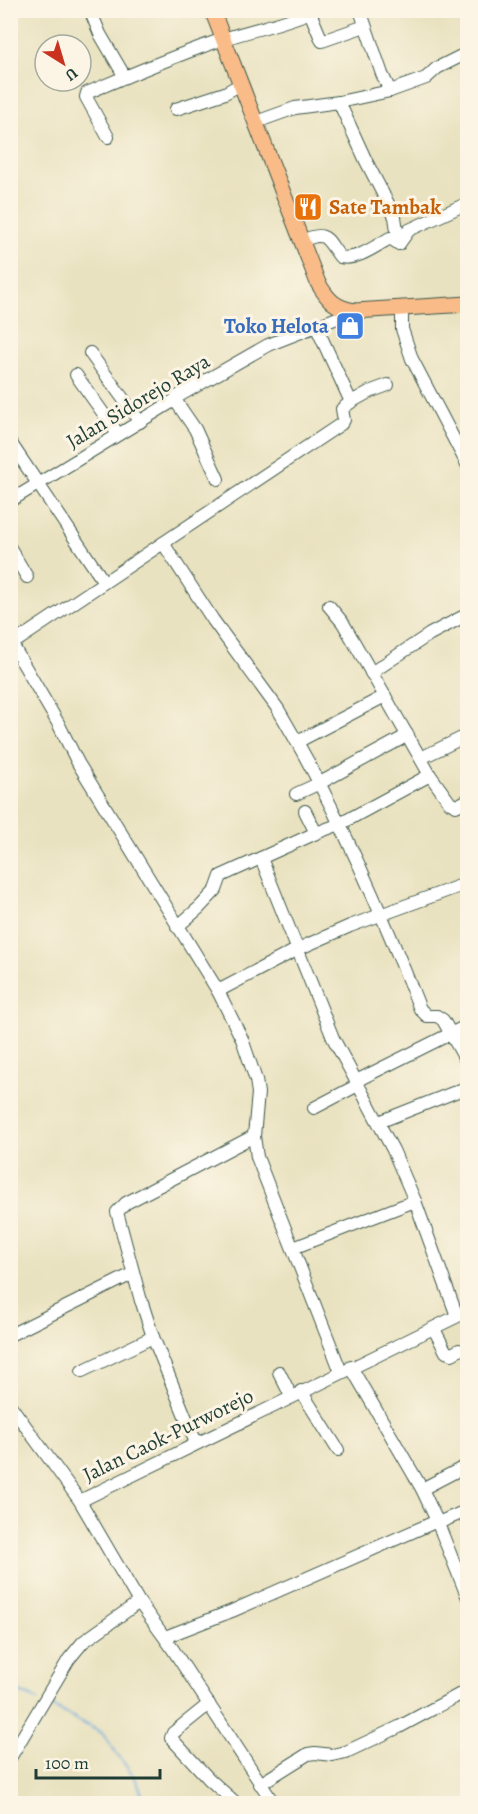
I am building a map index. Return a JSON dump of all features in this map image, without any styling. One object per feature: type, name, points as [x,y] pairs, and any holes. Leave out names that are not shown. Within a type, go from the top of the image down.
[{"type":"main road","points":[[212,10],[301,241],[325,295],[337,307],[355,311],[468,304]]},
{"type":"street","points":[[90,10],[100,34],[125,77]]},
{"type":"street","points":[[360,10],[390,91]]},
{"type":"street","points":[[108,137],[86,95],[125,77],[223,39],[293,17],[305,17],[311,11],[322,41],[365,26]]},
{"type":"street","points":[[256,122],[295,108],[339,102],[390,91],[426,78],[438,68],[468,51]]},
{"type":"street","points":[[176,109],[225,93],[241,84]]},
{"type":"street","points":[[339,102],[395,217],[399,244]]},
{"type":"street","points":[[399,244],[409,230],[468,203]]},
{"type":"street","points":[[301,241],[316,235],[324,236],[337,254],[345,258],[356,256],[390,238],[399,244]]},
{"type":"street","points":[[402,308],[402,329],[412,359],[468,466]]},
{"type":"street","name":"Jalan Sidorejo Raya","points":[[10,501],[177,397],[268,345],[355,311]]},
{"type":"street","points":[[316,326],[351,402]]},
{"type":"street","points":[[90,353],[140,422]]},
{"type":"street","points":[[76,375],[118,434]]},
{"type":"street","points":[[388,385],[351,402],[342,409],[344,420],[342,424],[11,643],[58,723],[78,763],[218,992],[242,1039],[258,1093],[254,1137],[257,1156],[293,1248],[346,1370],[422,1489],[438,1522],[468,1598]]},
{"type":"street","points":[[175,400],[195,429],[218,478]]},
{"type":"street","points":[[10,442],[104,582]]},
{"type":"street","points":[[163,543],[213,620],[278,709],[320,783],[340,824],[420,1009],[427,1016],[441,1018],[468,1064]]},
{"type":"street","points":[[10,548],[27,577]]},
{"type":"street","points":[[329,606],[343,623],[430,775],[452,805],[456,806],[468,800]]},
{"type":"street","points":[[371,673],[430,634],[468,614]]},
{"type":"street","points":[[297,742],[385,696]]},
{"type":"street","points":[[296,794],[408,735]]},
{"type":"street","points":[[421,758],[468,735]]},
{"type":"street","points":[[177,927],[218,888],[220,877],[340,824],[430,775]]},
{"type":"street","points":[[305,811],[316,833]]},
{"type":"street","points":[[261,858],[333,1038],[404,1172],[462,1314]]},
{"type":"street","points":[[218,992],[298,949],[350,926],[468,883]]},
{"type":"street","points":[[314,1108],[468,1025]]},
{"type":"street","points":[[379,1122],[468,1087]]},
{"type":"street","points":[[196,1443],[153,1337],[132,1274],[117,1212],[121,1207],[254,1137]]},
{"type":"street","points":[[293,1248],[415,1201]]},
{"type":"street","points":[[10,1335],[132,1274]]},
{"type":"street","name":"Jalan Caok-Purworejo","points":[[265,1796],[209,1704],[139,1602],[80,1501],[462,1314]]},
{"type":"street","points":[[434,1329],[449,1354],[459,1350]]},
{"type":"street","points":[[82,1371],[153,1337]]},
{"type":"street","points":[[279,1372],[338,1450]]},
{"type":"street","points":[[10,1405],[80,1501]]},
{"type":"street","points":[[422,1489],[468,1465]]},
{"type":"street","points":[[165,1637],[232,1611],[468,1510]]},
{"type":"street","points":[[10,1758],[69,1659],[83,1642],[139,1602]]},
{"type":"street","points":[[265,1796],[308,1754],[332,1755],[346,1752],[468,1690]]},
{"type":"street","points":[[209,1704],[173,1733],[171,1738],[209,1779],[237,1803]]},
{"type":"waterway","points":[[10,1688],[38,1700]]},
{"type":"waterway","points":[[46,1703],[102,1733],[136,1780],[146,1804]]},
{"type":"place","name":"Sate Tambak","points":[[308,207]]},
{"type":"place","name":"Toko Helota","points":[[350,326]]}]
